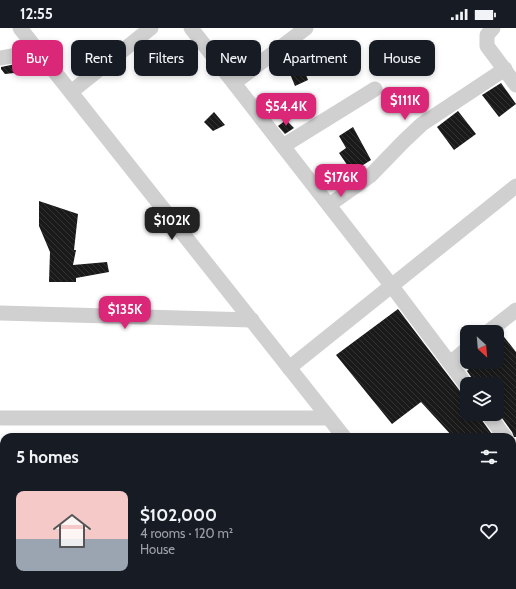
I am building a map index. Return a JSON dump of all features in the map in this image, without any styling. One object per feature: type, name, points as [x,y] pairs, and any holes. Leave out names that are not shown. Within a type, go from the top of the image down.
[{"type":"street","points":[[20,28],[30,40]]},
{"type":"street","points":[[71,92],[151,28]]},
{"type":"street","points":[[192,28],[460,377]]},
{"type":"street","points":[[234,83],[306,28]]},
{"type":"street","points":[[493,28],[487,35],[487,46],[516,84]]},
{"type":"street","points":[[0,58],[12,56]]},
{"type":"street","points":[[329,205],[370,176],[422,124],[505,69]]},
{"type":"street","points":[[59,76],[341,433]]},
{"type":"street","points":[[283,146],[376,89]]},
{"type":"street","points":[[289,368],[516,186]]},
{"type":"street","points":[[497,325],[516,310]]},
{"type":"street","points":[[0,313],[252,320]]},
{"type":"street","points":[[450,363],[460,355]]},
{"type":"street","points":[[0,418],[329,418]]},
{"type":"street","points":[[493,421],[502,433]]},
{"type":"building","points":[[12,65],[12,73],[5,74],[1,67]]},
{"type":"building","points":[[291,76],[306,76],[308,80],[295,86]]},
{"type":"building","points":[[501,83],[516,104],[499,117],[482,95]]},
{"type":"building","points":[[458,111],[476,134],[454,150],[437,127]]},
{"type":"building","points":[[214,112],[225,125],[213,131],[204,122]]},
{"type":"building","points":[[286,120],[294,128],[285,134],[278,126]]},
{"type":"building","points":[[353,127],[371,160],[352,172],[339,153],[346,148],[339,136]]},
{"type":"building","points":[[39,201],[78,214],[74,250],[76,250],[73,265],[107,262],[109,272],[76,278],[76,282],[49,282],[50,252],[39,226]]},
{"type":"building","points":[[398,309],[460,391],[460,421],[482,421],[491,433],[449,433],[421,402],[392,424],[336,355]]},
{"type":"building","points":[[504,337],[516,352],[516,433],[512,433],[504,421],[504,377],[471,377],[467,371],[469,369],[504,369]]}]
